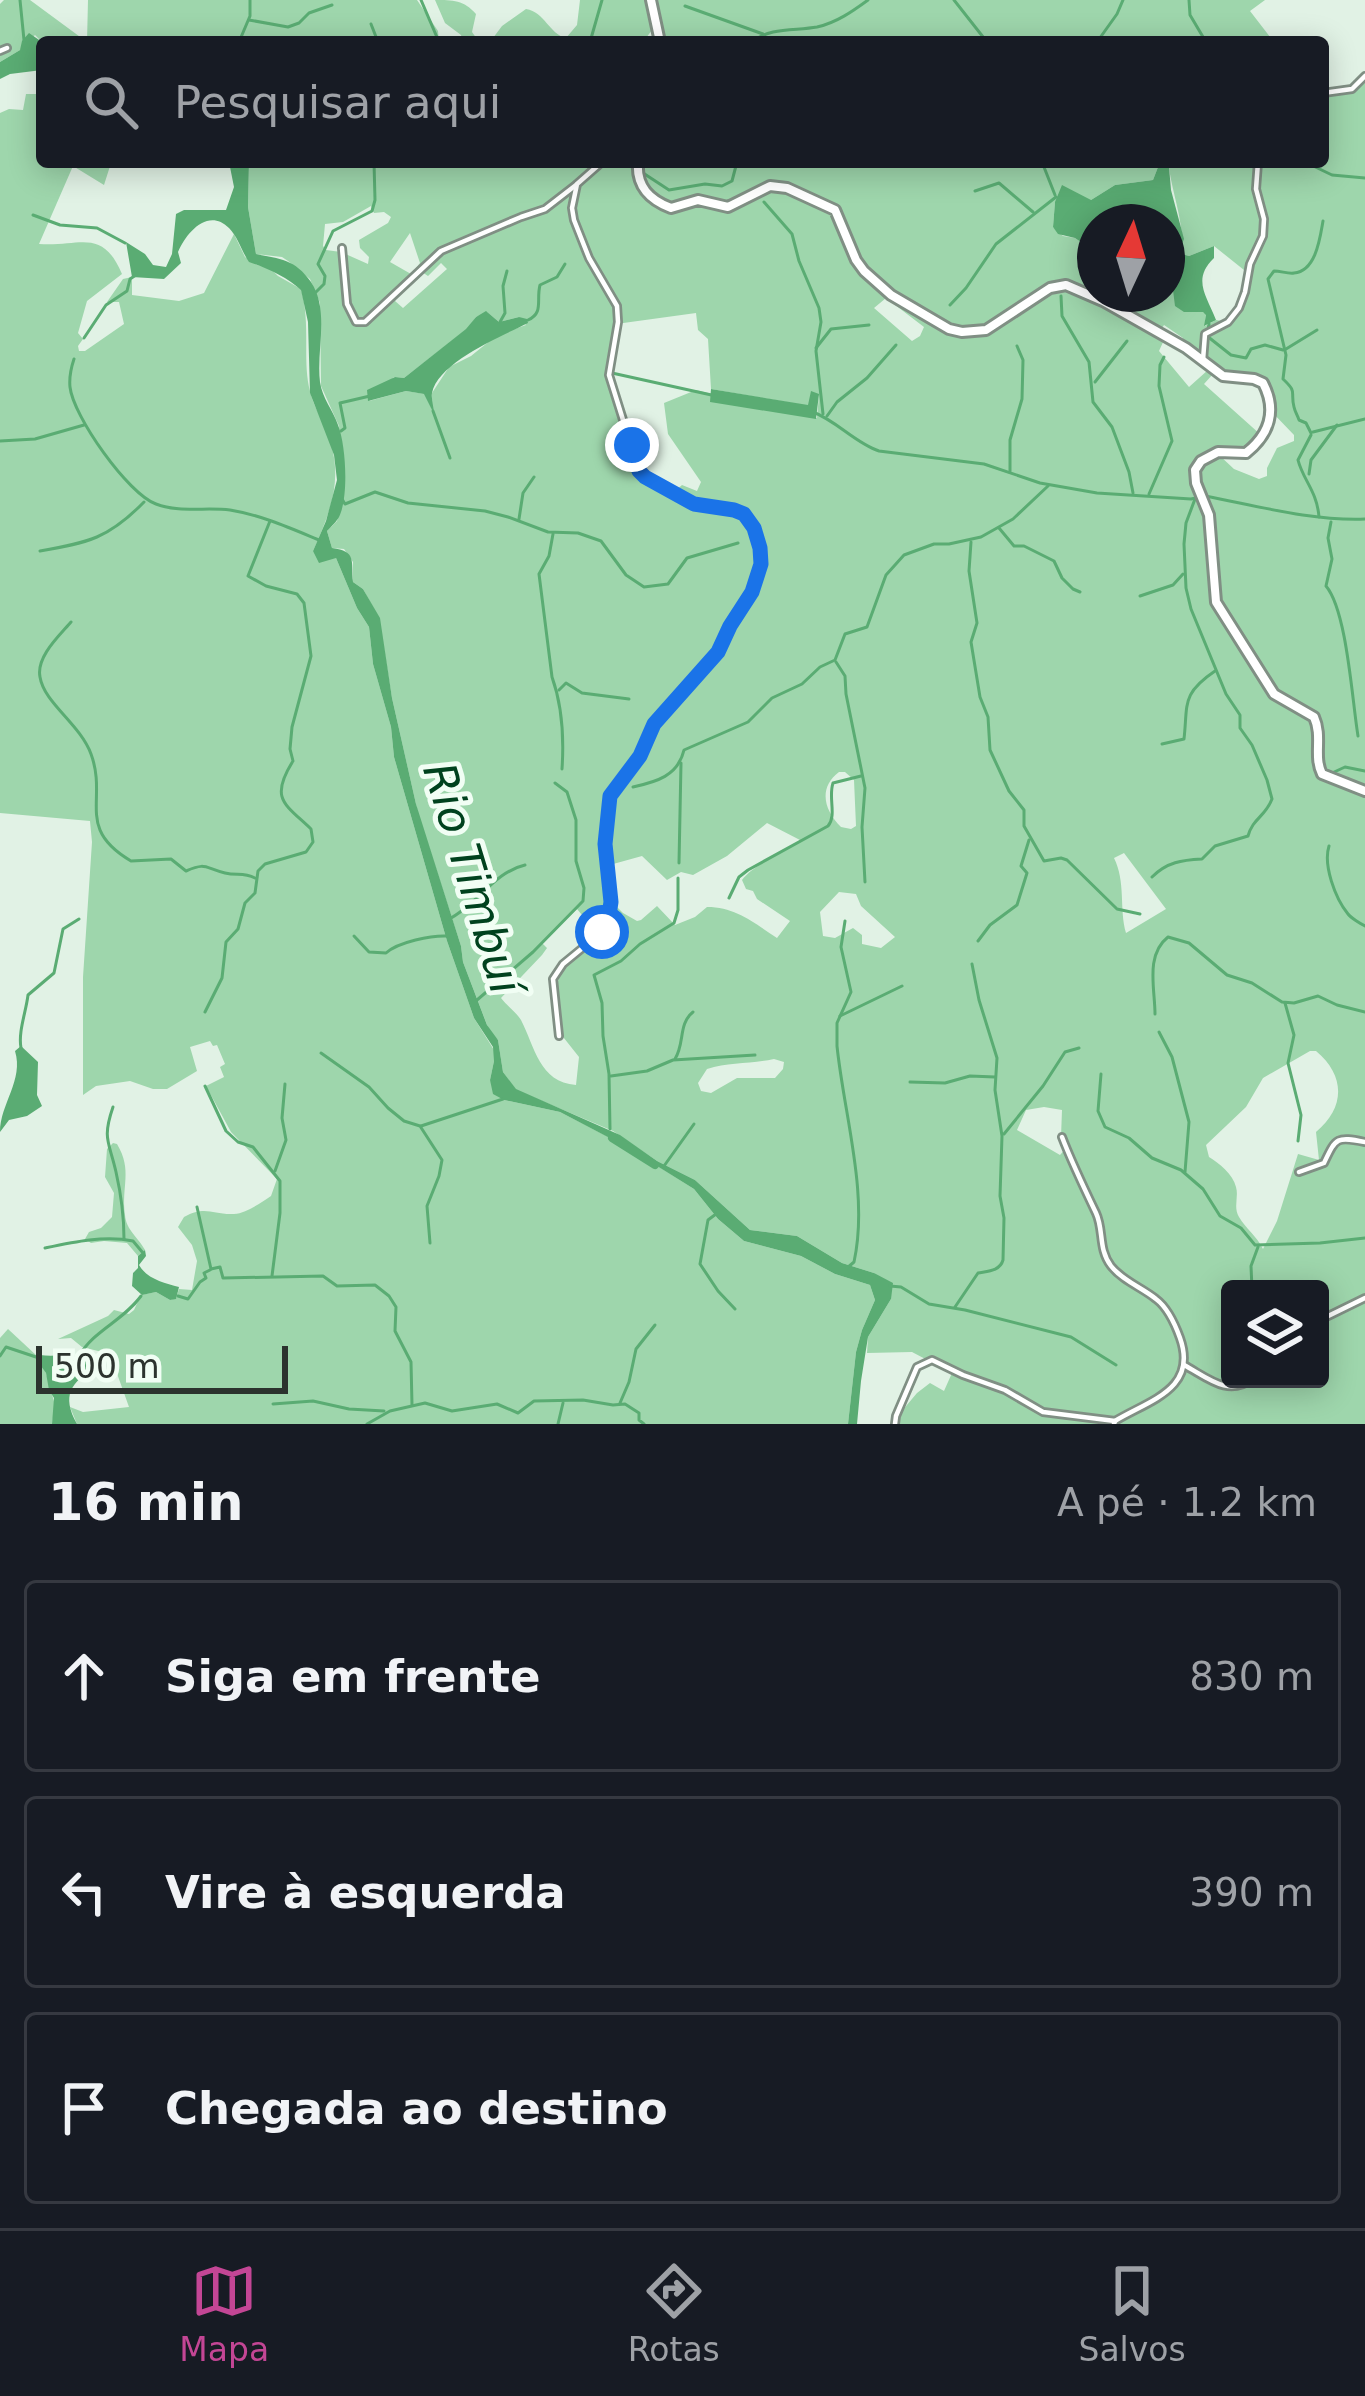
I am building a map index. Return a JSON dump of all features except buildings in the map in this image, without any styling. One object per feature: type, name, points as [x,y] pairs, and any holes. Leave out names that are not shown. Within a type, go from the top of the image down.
[{"type":"street","points":[[651,0],[659,36]]},
{"type":"street","points":[[1329,92],[1352,89],[1365,76]]},
{"type":"street","points":[[342,248],[349,310],[356,322],[365,322],[448,247],[545,209],[595,168]]},
{"type":"street","points":[[639,168],[641,187],[667,207],[698,200],[728,206],[770,186],[830,206],[839,216],[856,260],[872,280],[949,329],[986,330],[1050,288],[1066,285],[1186,348],[1223,376],[1259,380],[1271,409],[1268,428],[1251,450],[1218,452],[1195,470],[1209,515],[1218,607],[1274,694],[1314,717],[1322,775],[1365,791]]},
{"type":"street","points":[[1203,361],[1205,334],[1228,322],[1243,300],[1250,264],[1263,236],[1258,168]]},
{"type":"street","points":[[559,1036],[553,979],[563,964],[602,932],[610,914],[605,844],[610,796],[640,756],[654,724],[718,652],[752,592],[761,557],[754,528],[744,514],[694,504],[639,471],[609,375],[617,307],[574,220],[577,184]]},
{"type":"street","points":[[895,1424],[917,1367],[932,1360],[1005,1390],[1043,1412],[1114,1423],[1179,1380],[1184,1365],[1181,1340],[1162,1304],[1118,1274],[1105,1256],[1097,1215],[1062,1137]]},
{"type":"street","points":[[1299,1172],[1324,1163],[1336,1141],[1365,1142]]},
{"type":"street","points":[[1329,1313],[1365,1298]]},
{"type":"street","points":[[1184,1365],[1221,1386]]},
{"type":"shaded area","points":[[30,0],[79,36],[35,35],[0,62],[0,4]]},
{"type":"shaded area","points":[[88,0],[417,0],[438,36],[87,36]]},
{"type":"shaded area","points":[[435,0],[472,9],[475,36],[461,36],[445,23]]},
{"type":"shaded area","points":[[580,0],[1265,0],[1250,11],[1269,36],[656,36],[655,26],[648,36],[568,36],[577,25]]},
{"type":"shaded area","points":[[526,9],[562,36],[494,36]]},
{"type":"shaded area","points":[[29,33],[36,38],[36,71],[0,79],[0,62],[20,50]]},
{"type":"shaded area","points":[[1365,77],[1365,1424],[891,1424],[930,1383],[944,1391],[952,1373],[912,1352],[867,1353],[868,1337],[891,1299],[874,1273],[842,1263],[797,1236],[750,1230],[695,1180],[613,1131],[516,1090],[503,1072],[498,1040],[489,1030],[463,962],[418,813],[379,618],[363,589],[353,582],[353,562],[344,549],[332,548],[327,531],[337,521],[344,496],[339,426],[321,386],[320,303],[310,279],[288,261],[256,254],[248,207],[249,168],[1158,168],[1153,180],[1115,185],[1091,200],[1055,202],[1053,227],[1077,239],[1077,312],[1185,312],[1185,299],[1206,314],[1205,326],[1216,320],[1228,322],[1244,294],[1244,270],[1214,246],[1185,255],[1185,204],[1177,204],[1169,168],[1329,168],[1329,91],[1353,87],[1353,81]],"holes":[[[371,206],[374,213],[391,217],[359,240],[368,264],[323,246],[325,224],[343,222]],[[410,233],[420,263],[416,268],[428,276],[441,263],[447,269],[403,308],[395,301],[411,274],[390,262]],[[886,298],[924,327],[920,336],[912,341],[874,308]],[[487,312],[499,322],[519,317],[526,325],[497,335],[449,367],[432,393],[432,409],[425,394],[406,391],[369,401],[394,377],[404,378],[467,329]],[[696,313],[698,330],[708,339],[711,389],[809,406],[819,395],[817,418],[711,401],[712,394],[696,390],[664,403],[668,434],[701,482],[697,491],[682,485],[674,492],[640,472],[607,368],[616,324]],[[1164,325],[1183,338],[1181,347],[1208,370],[1189,387],[1159,351],[1164,340],[1157,336]],[[1213,374],[1256,381],[1264,389],[1269,409],[1294,435],[1294,441],[1277,448],[1267,476],[1259,479],[1234,469],[1219,455],[1248,452],[1261,435],[1204,384]],[[845,772],[854,780],[856,826],[851,829],[841,827],[827,806],[832,778]],[[767,823],[800,840],[742,880],[757,899],[790,921],[777,938],[727,910],[707,907],[675,925],[657,906],[637,921],[609,899],[606,866],[642,856],[667,880],[681,872],[693,875],[727,856]],[[1124,853],[1166,909],[1126,933],[1114,858]],[[839,892],[856,894],[861,906],[895,937],[881,948],[862,944],[862,935],[853,928],[835,938],[823,936],[820,912]],[[577,909],[603,924],[585,946],[561,960],[556,1028],[579,1057],[576,1085],[546,1070],[521,1020],[501,998],[542,955],[547,948],[542,943]],[[1316,1051],[1333,1071],[1338,1092],[1332,1113],[1316,1132],[1319,1160],[1298,1154],[1263,1249],[1237,1213],[1232,1178],[1209,1157],[1206,1145],[1246,1107],[1263,1078]],[[774,1059],[784,1062],[775,1078],[737,1078],[711,1093],[701,1091],[698,1083],[707,1069]],[[1026,1110],[1062,1110],[1061,1137],[1067,1147],[1060,1155],[1017,1130]]]},
{"type":"shaded area","points":[[26,94],[36,94],[36,168],[72,168],[39,244],[98,245],[122,274],[87,301],[78,333],[83,339],[79,351],[124,324],[119,302],[107,302],[123,279],[132,277],[132,295],[179,301],[204,293],[234,234],[245,257],[301,289],[308,379],[335,466],[330,508],[313,551],[336,558],[369,627],[394,757],[447,941],[474,1018],[494,1050],[490,1080],[504,1100],[560,1112],[694,1189],[744,1241],[801,1256],[870,1285],[875,1300],[856,1352],[848,1424],[77,1424],[70,1407],[83,1412],[129,1407],[110,1354],[82,1347],[71,1338],[58,1339],[114,1310],[129,1314],[141,1295],[156,1292],[170,1300],[179,1289],[192,1290],[197,1261],[178,1227],[184,1217],[204,1211],[244,1212],[271,1196],[277,1179],[231,1132],[206,1086],[224,1077],[220,1067],[225,1064],[217,1045],[210,1041],[190,1047],[197,1071],[167,1089],[130,1081],[96,1086],[83,1095],[90,821],[0,813],[0,113],[23,110]]},
{"type":"shaded area","points":[[76,168],[109,168],[104,185]]},
{"type":"shaded area","points":[[230,168],[249,168],[248,207],[256,254],[293,264],[317,293],[320,382],[341,434],[345,471],[342,508],[327,531],[332,548],[349,555],[353,582],[363,589],[380,618],[416,804],[463,962],[487,1025],[498,1040],[503,1072],[516,1089],[620,1135],[695,1180],[750,1230],[797,1236],[842,1263],[893,1283],[891,1299],[868,1337],[857,1424],[848,1424],[856,1352],[875,1300],[870,1285],[801,1256],[744,1241],[694,1189],[625,1146],[560,1112],[493,1094],[493,1047],[474,1018],[447,941],[394,757],[369,627],[336,558],[319,563],[313,551],[337,480],[334,455],[310,393],[308,322],[301,290],[249,262],[232,232],[213,220],[186,237],[178,252],[181,263],[164,279],[132,277],[126,242],[153,265],[166,267],[176,214],[226,210],[234,187]]},
{"type":"shaded area","points":[[1158,168],[1169,168],[1175,204],[1077,204],[1077,239],[1058,234],[1053,227],[1055,202],[1062,185],[1091,200],[1115,185],[1153,180]]},
{"type":"shaded area","points":[[1214,246],[1214,258],[1202,280],[1216,320],[1204,326],[1203,312],[1185,312],[1185,255]]},
{"type":"shaded area","points":[[486,311],[499,322],[519,317],[528,323],[472,351],[446,371],[432,393],[434,414],[424,394],[406,391],[368,401],[367,390],[395,377],[404,378]]},
{"type":"shaded area","points":[[711,389],[808,405],[811,391],[819,394],[816,419],[710,402]]},
{"type":"shaded area","points":[[21,1046],[38,1062],[37,1095],[42,1106],[9,1120],[0,1132],[16,1072],[15,1051]]},
{"type":"shaded area","points":[[113,1143],[124,1162],[126,1220],[145,1250],[138,1256],[127,1243],[85,1239],[112,1217],[114,1193],[105,1177],[107,1149]]},
{"type":"shaded area","points":[[145,1250],[139,1265],[142,1270],[179,1287],[176,1299],[156,1292],[142,1295],[132,1286],[138,1256]]},
{"type":"shaded area","points":[[8,1329],[37,1356],[46,1373],[55,1405],[52,1424],[0,1424],[0,1338]]},
{"type":"shaded area","points":[[40,1355],[77,1356],[96,1366],[71,1390],[77,1424],[52,1424],[54,1398],[36,1359]]},
{"type":"waterway","points":[[20,0],[24,40]]},
{"type":"waterway","points":[[242,36],[250,16],[250,0]]},
{"type":"waterway","points":[[421,0],[436,36]]},
{"type":"waterway","points":[[592,36],[602,0]]},
{"type":"waterway","points":[[762,36],[824,25],[868,0]]},
{"type":"waterway","points":[[954,0],[982,36]]},
{"type":"waterway","points":[[1101,36],[1123,0]]},
{"type":"waterway","points":[[1189,0],[1190,15],[1202,36]]},
{"type":"waterway","points":[[249,20],[288,27],[332,5]]},
{"type":"waterway","points":[[685,6],[763,34]]},
{"type":"waterway","points":[[371,24],[376,36]]},
{"type":"waterway","points":[[315,293],[324,284],[318,264],[333,231],[372,211],[374,168]]},
{"type":"waterway","points":[[640,171],[669,190],[722,186],[732,181],[735,168]]},
{"type":"waterway","points":[[1044,168],[1055,195]]},
{"type":"waterway","points":[[1317,168],[1332,175],[1365,178]]},
{"type":"waterway","points":[[975,191],[999,183],[1033,212]]},
{"type":"waterway","points":[[950,305],[996,244],[1056,197]]},
{"type":"waterway","points":[[764,202],[792,234],[819,308],[816,351],[823,414]]},
{"type":"waterway","points":[[33,215],[60,225],[97,228],[125,243]]},
{"type":"waterway","points":[[1311,433],[1299,420],[1292,390],[1283,379],[1286,355],[1268,279],[1274,271],[1294,273],[1307,266],[1316,253],[1323,221]]},
{"type":"waterway","points":[[528,320],[538,310],[540,285],[557,277],[565,264]]},
{"type":"waterway","points":[[500,322],[505,313],[507,271]]},
{"type":"waterway","points":[[84,338],[106,305],[127,291],[136,275]]},
{"type":"waterway","points":[[1061,296],[1062,316],[1089,362],[1093,402],[1112,427],[1133,493]]},
{"type":"waterway","points":[[1209,324],[1207,336],[1231,355],[1246,358],[1251,349],[1265,345],[1283,350]]},
{"type":"waterway","points":[[816,348],[831,329],[869,325]]},
{"type":"waterway","points":[[1286,349],[1317,330]]},
{"type":"waterway","points":[[1095,382],[1127,341]]},
{"type":"waterway","points":[[827,416],[896,345]]},
{"type":"waterway","points":[[1010,471],[1010,440],[1022,399],[1023,360],[1017,346]]},
{"type":"waterway","points":[[1149,494],[1172,441],[1159,386],[1164,357]]},
{"type":"waterway","points":[[74,359],[70,387],[81,416],[117,470],[144,497],[174,508],[242,512],[319,540]]},
{"type":"waterway","points":[[612,373],[716,396]]},
{"type":"waterway","points":[[341,431],[345,428],[340,403],[370,396]]},
{"type":"waterway","points":[[433,411],[450,458]]},
{"type":"waterway","points":[[813,412],[879,451],[984,464],[1040,483],[1097,493],[1205,496],[1305,515],[1365,519]]},
{"type":"waterway","points":[[1313,432],[1365,419]]},
{"type":"waterway","points":[[0,441],[35,439],[84,425]]},
{"type":"waterway","points":[[1309,474],[1311,460],[1337,425]]},
{"type":"waterway","points":[[1311,435],[1298,460],[1319,517]]},
{"type":"waterway","points":[[519,519],[523,493],[534,477]]},
{"type":"waterway","points":[[633,787],[665,776],[677,766],[684,750],[748,722],[772,698],[835,660],[845,634],[867,627],[886,575],[904,555],[934,544],[981,537],[1013,519],[1048,486]]},
{"type":"waterway","points":[[342,499],[345,504],[375,492],[408,503],[485,511],[548,532],[578,533],[601,541],[626,575],[644,587],[668,584],[687,558],[738,543]]},
{"type":"waterway","points":[[1152,877],[1169,865],[1202,859],[1215,846],[1248,836],[1272,799],[1191,609],[1184,544],[1195,499]]},
{"type":"waterway","points":[[40,551],[97,537],[144,502]]},
{"type":"waterway","points":[[205,1012],[222,978],[226,942],[238,929],[245,903],[255,893],[258,871],[265,864],[306,852],[313,842],[311,829],[281,793],[293,761],[292,727],[311,656],[304,603],[297,594],[248,576],[270,521]]},
{"type":"waterway","points":[[1331,522],[1332,559],[1326,586],[1344,635],[1358,736]]},
{"type":"waterway","points":[[999,528],[1014,546],[1054,561],[1062,578],[1080,592]]},
{"type":"waterway","points":[[553,534],[539,574],[562,722],[562,769]]},
{"type":"waterway","points":[[971,542],[969,571],[977,623],[971,642],[980,697],[988,717],[990,750],[1009,791],[1024,810],[1024,826],[1044,861],[1067,860],[1117,909],[1140,914]]},
{"type":"waterway","points":[[1140,596],[1173,585],[1183,574]]},
{"type":"waterway","points":[[71,622],[45,654],[40,677],[48,696],[91,754],[98,825],[104,837],[131,861],[171,859],[186,871],[202,866],[255,878]]},
{"type":"waterway","points":[[836,662],[845,676],[865,788],[865,882]]},
{"type":"waterway","points":[[1162,744],[1184,739],[1191,693],[1215,671]]},
{"type":"waterway","points":[[559,690],[566,683],[582,693],[629,699]]},
{"type":"waterway","points":[[679,863],[681,763]]},
{"type":"waterway","points":[[1332,773],[1345,767],[1365,771]]},
{"type":"waterway","points":[[729,898],[748,870],[828,826],[833,783],[861,776]]},
{"type":"waterway","points":[[477,1000],[583,901],[576,820],[567,792],[555,783]]},
{"type":"waterway","points":[[978,941],[990,925],[1017,905],[1027,873],[1021,866],[1029,840]]},
{"type":"waterway","points":[[1329,846],[1335,890],[1348,914],[1365,926]]},
{"type":"waterway","points":[[449,919],[504,874],[525,865]]},
{"type":"waterway","points":[[610,1129],[602,1003],[594,975],[674,923],[678,878]]},
{"type":"waterway","points":[[21,1048],[28,995],[54,973],[63,929],[79,919]]},
{"type":"waterway","points":[[845,921],[841,947],[851,992],[837,1023],[837,1046],[859,1209],[854,1262],[847,1268]]},
{"type":"waterway","points":[[354,936],[369,952],[386,953],[416,940],[448,936]]},
{"type":"waterway","points":[[1155,1014],[1154,963],[1168,937],[1189,943],[1227,975],[1252,983],[1282,1002],[1318,996],[1365,1012]]},
{"type":"waterway","points":[[955,1307],[978,1273],[996,1268],[1003,1260],[997,1058],[972,964]]},
{"type":"waterway","points":[[840,1016],[902,986]]},
{"type":"waterway","points":[[1285,1003],[1294,1035],[1288,1063],[1301,1115],[1298,1141]]},
{"type":"waterway","points":[[675,1059],[685,1022],[693,1012]]},
{"type":"waterway","points":[[1159,1032],[1172,1057],[1189,1122],[1185,1172]]},
{"type":"waterway","points":[[1004,1134],[1065,1052],[1079,1048]]},
{"type":"waterway","points":[[321,1053],[369,1087],[404,1121],[420,1126],[442,1160],[427,1206],[430,1243]]},
{"type":"waterway","points":[[611,1076],[647,1071],[673,1060],[755,1055]]},
{"type":"waterway","points":[[1101,1074],[1098,1111],[1105,1127],[1129,1138],[1152,1158],[1181,1170],[1203,1189],[1220,1216],[1241,1228],[1255,1245],[1365,1238]]},
{"type":"waterway","points":[[910,1082],[995,1077]]},
{"type":"waterway","points":[[275,1171],[286,1140],[282,1118],[285,1084]]},
{"type":"waterway","points":[[205,1086],[226,1131],[253,1147],[280,1181],[272,1276]]},
{"type":"waterway","points":[[421,1126],[503,1099]]},
{"type":"waterway","points":[[113,1107],[108,1140],[121,1197],[124,1239]]},
{"type":"waterway","points":[[664,1166],[694,1124]]},
{"type":"waterway","name":"Rio Timbuí","points":[[612,1138],[655,1165]]},
{"type":"waterway","points":[[197,1207],[211,1269],[220,1267],[223,1278],[323,1276],[337,1286],[375,1285],[389,1296],[396,1307],[395,1331],[411,1362],[412,1405]]},
{"type":"waterway","points":[[716,1214],[708,1220],[700,1264],[735,1309]]},
{"type":"waterway","points":[[45,1248],[111,1239],[133,1241],[143,1253]]},
{"type":"waterway","points":[[1252,1280],[1258,1247]]},
{"type":"waterway","points":[[178,1296],[188,1299],[210,1270]]},
{"type":"waterway","points":[[890,1286],[901,1287],[929,1304],[1071,1337],[1116,1365]]},
{"type":"waterway","points":[[80,1355],[141,1296]]},
{"type":"waterway","points":[[620,1403],[636,1349],[655,1325]]},
{"type":"waterway","points":[[0,1356],[6,1347],[39,1358]]},
{"type":"waterway","points":[[367,1424],[390,1411],[425,1403],[452,1411],[497,1404],[518,1413],[534,1401],[583,1400],[625,1404],[639,1413],[644,1424]]},
{"type":"waterway","points":[[273,1404],[313,1401],[384,1411]]},
{"type":"waterway","points":[[558,1424],[563,1403]]},
{"type":"route","points":[[602,932],[611,902],[605,844],[610,796],[640,756],[654,724],[718,652],[752,592],[761,564],[754,528],[744,514],[694,504],[645,477],[632,445]]}]
